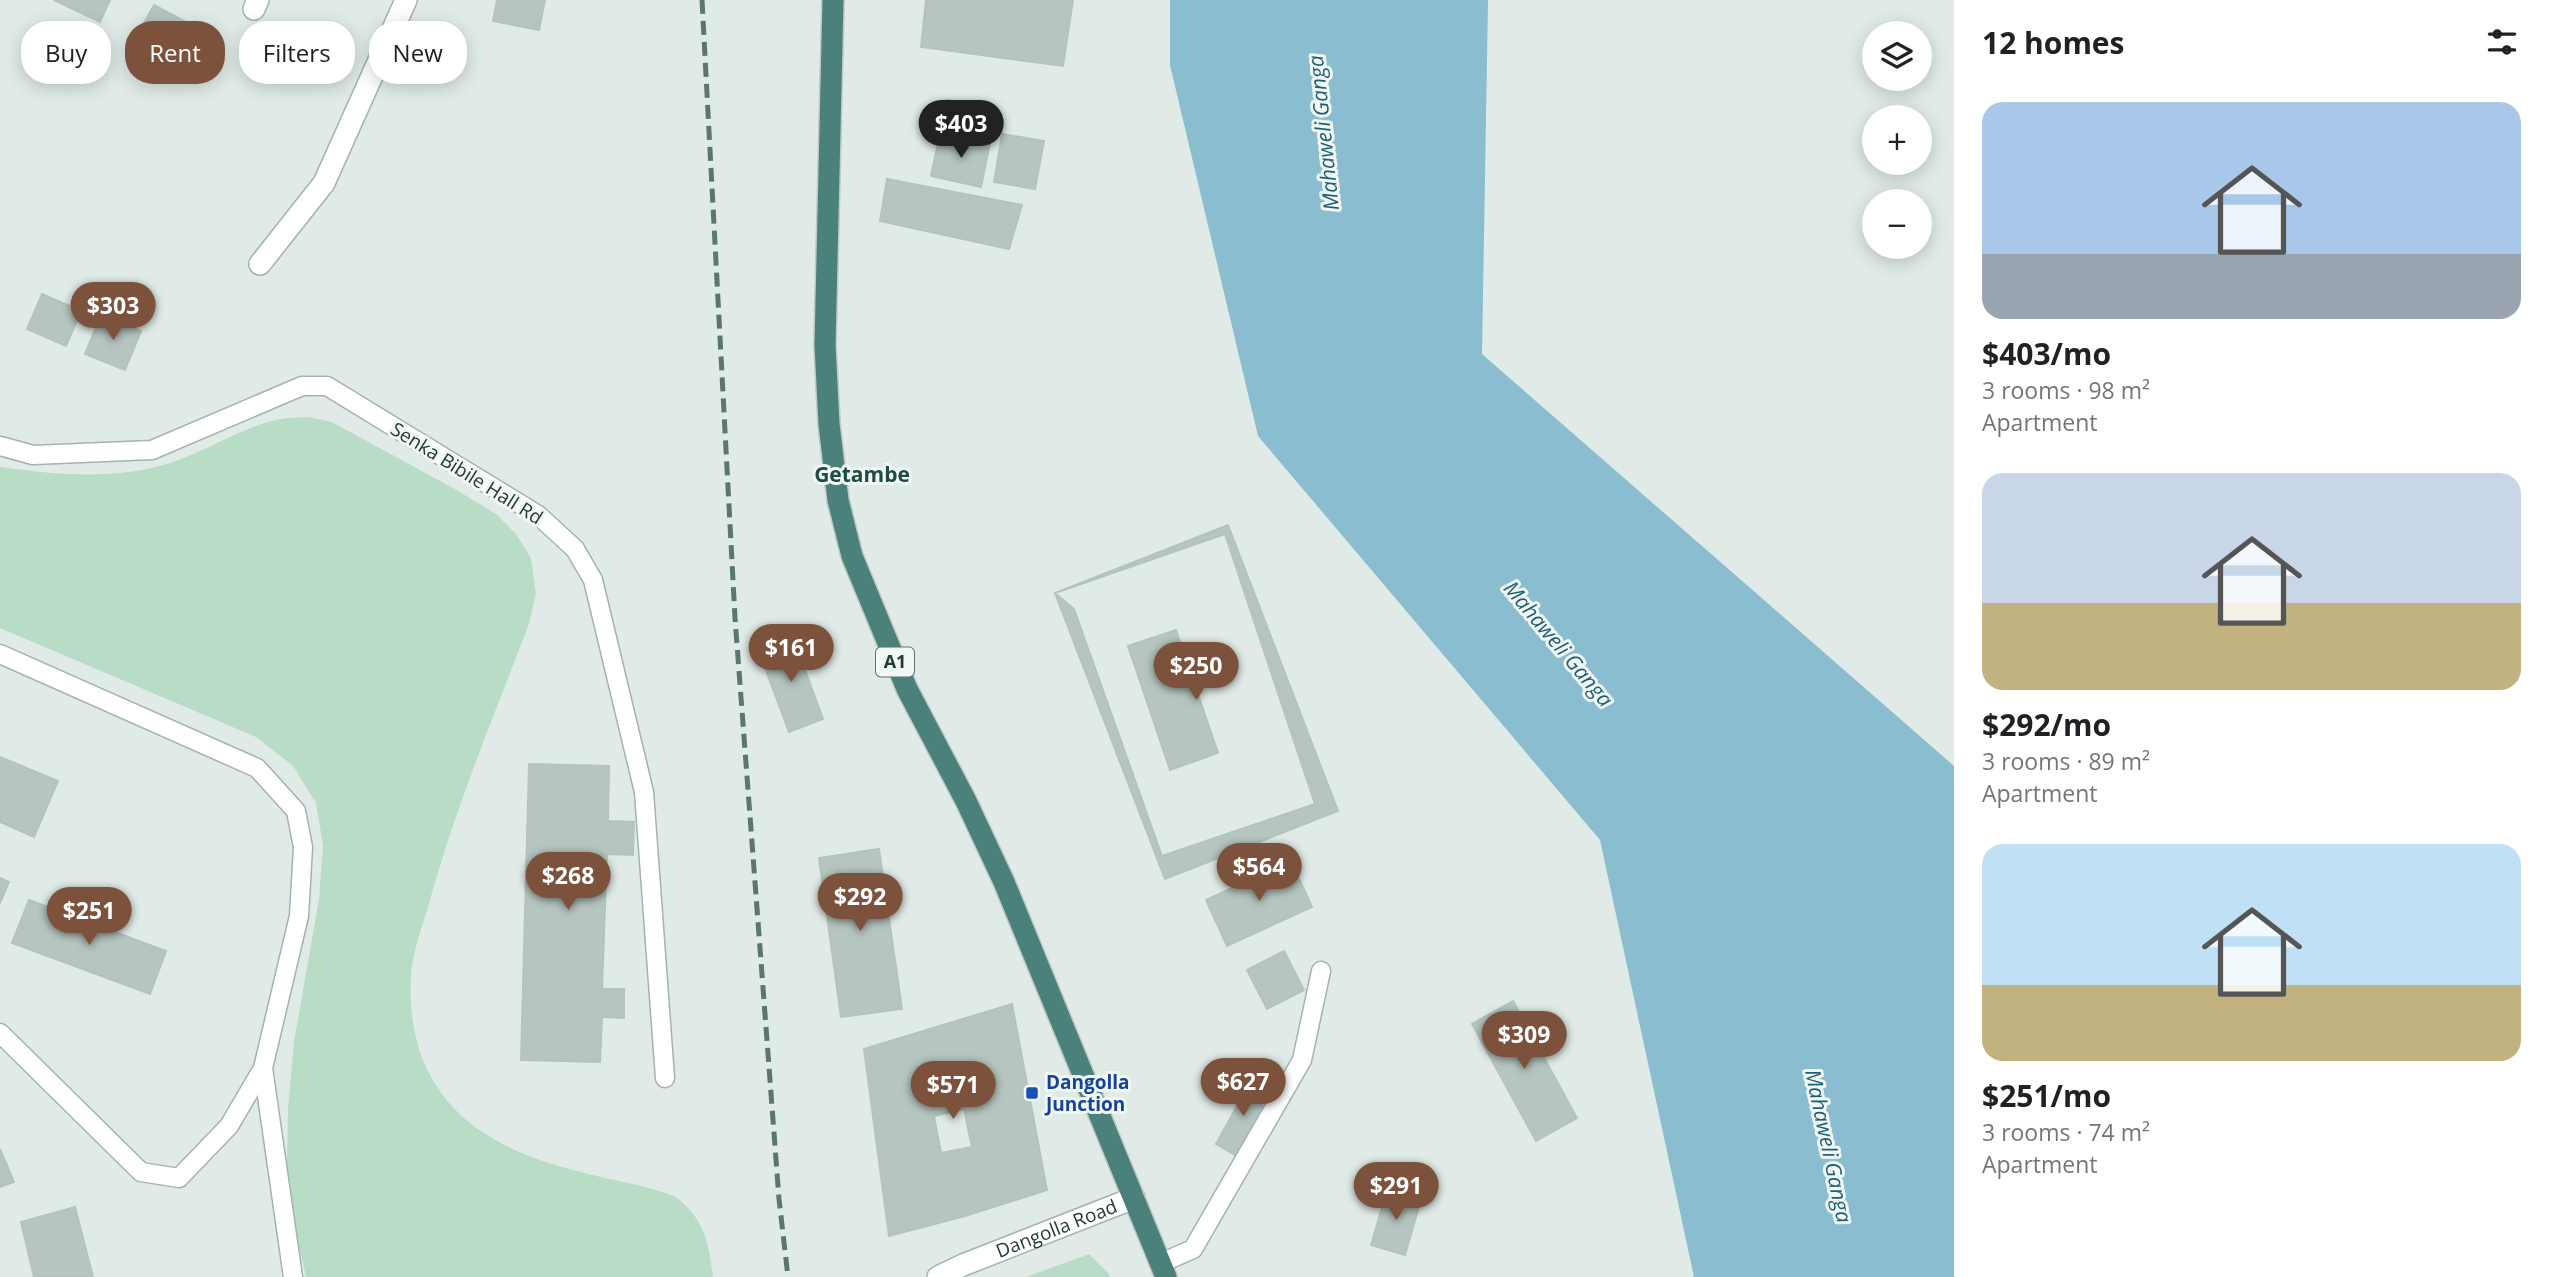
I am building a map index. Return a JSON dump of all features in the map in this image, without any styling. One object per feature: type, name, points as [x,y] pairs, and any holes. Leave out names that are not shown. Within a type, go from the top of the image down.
[{"type":"highway","name":"A1","points":[[833,0],[825,345],[830,437],[838,500],[852,556],[907,689],[967,802],[1004,882],[1163,1270]]},
{"type":"street","points":[[260,264],[324,183],[407,0]]},
{"type":"street","name":"Dangolla Road","points":[[938,1277],[1134,1198]]},
{"type":"lane","name":"Senka Bibile Hall Rd","points":[[0,446],[33,455],[152,450],[302,386],[327,386],[538,515],[575,549],[593,580],[644,792],[665,1078]]},
{"type":"lane","points":[[0,654],[257,768],[296,811],[303,847],[299,916],[263,1068],[229,1126],[179,1178],[141,1172],[0,1033]]},
{"type":"lane","points":[[1163,1270],[1194,1249],[1302,1060],[1321,971]]},
{"type":"lane","points":[[263,1068],[293,1277]]},
{"type":"green space","points":[[309,417],[332,422],[496,514],[516,534],[531,558],[536,594],[528,627],[463,796],[413,958],[411,1002],[414,1026],[419,1049],[428,1070],[453,1108],[471,1124],[505,1145],[559,1166],[652,1189],[677,1198],[700,1224],[710,1254],[713,1277],[306,1277],[293,1220],[287,1166],[288,1109],[294,1042],[319,899],[323,846],[316,803],[293,766],[256,737],[0,628],[0,467],[67,474],[133,472],[176,461],[263,424],[284,418]]},
{"type":"green space","points":[[1089,1254],[1110,1277],[1026,1277]]},
{"type":"water","name":"Mahaweli Ganga","points":[[1170,0],[1488,0],[1482,354],[1954,766],[1954,1277],[1694,1277],[1600,840],[1258,436],[1170,65]]},
{"type":"building","points":[[54,0],[110,0],[100,21]]},
{"type":"building","points":[[497,0],[545,0],[539,30],[493,21]]},
{"type":"building","points":[[926,0],[1073,0],[1063,66],[921,47]]},
{"type":"building","points":[[154,5],[184,21],[145,21]]},
{"type":"building","points":[[947,100],[983,108],[979,123],[944,115]]},
{"type":"building","points":[[940,133],[990,143],[981,187],[931,176]]},
{"type":"building","points":[[1002,134],[1044,141],[1035,189],[994,182]]},
{"type":"building","points":[[887,179],[1022,205],[1009,249],[880,221]]},
{"type":"building","points":[[42,294],[81,311],[66,346],[27,329]]},
{"type":"building","points":[[101,315],[141,331],[125,370],[85,354]]},
{"type":"building","points":[[1228,525],[1338,811],[1165,879],[1055,593]],"holes":[[[1176,630],[1218,753],[1170,770],[1128,646]]]},
{"type":"building","points":[[1225,534],[1315,804],[1162,856],[1074,609],[1055,593]]},
{"type":"building","points":[[793,637],[823,719],[789,732],[758,649]]},
{"type":"building","points":[[0,757],[58,781],[34,837],[0,822]]},
{"type":"building","points":[[529,764],[609,766],[608,821],[634,822],[633,855],[607,854],[602,989],[624,989],[624,1018],[602,1017],[600,1062],[521,1060]]},
{"type":"building","points":[[879,849],[902,1009],[841,1017],[819,858]]},
{"type":"building","points":[[1291,861],[1312,907],[1227,946],[1206,900]]},
{"type":"building","points":[[0,878],[9,882],[0,903]]},
{"type":"building","points":[[29,900],[166,951],[150,994],[12,943]]},
{"type":"building","points":[[1284,951],[1304,990],[1267,1009],[1247,970]]},
{"type":"building","points":[[1513,1001],[1577,1118],[1536,1141],[1472,1024]]},
{"type":"building","points":[[1012,1004],[1047,1190],[889,1236],[864,1049]],"holes":[[[964,1109],[972,1147],[941,1153],[934,1116]]]},
{"type":"building","points":[[1251,1081],[1270,1091],[1235,1155],[1216,1144]]},
{"type":"building","points":[[0,1149],[14,1182],[0,1187]]},
{"type":"building","points":[[1387,1190],[1421,1200],[1405,1255],[1371,1245]]},
{"type":"building","points":[[75,1207],[93,1277],[34,1277],[21,1222]]},
{"type":"railway","points":[[702,0],[735,618],[779,1199],[788,1277]]},
{"type":"place","name":"Dangolla Junction","points":[[1032,1093]]},
{"type":"district","name":"Getambe","points":[[862,475]]}]
